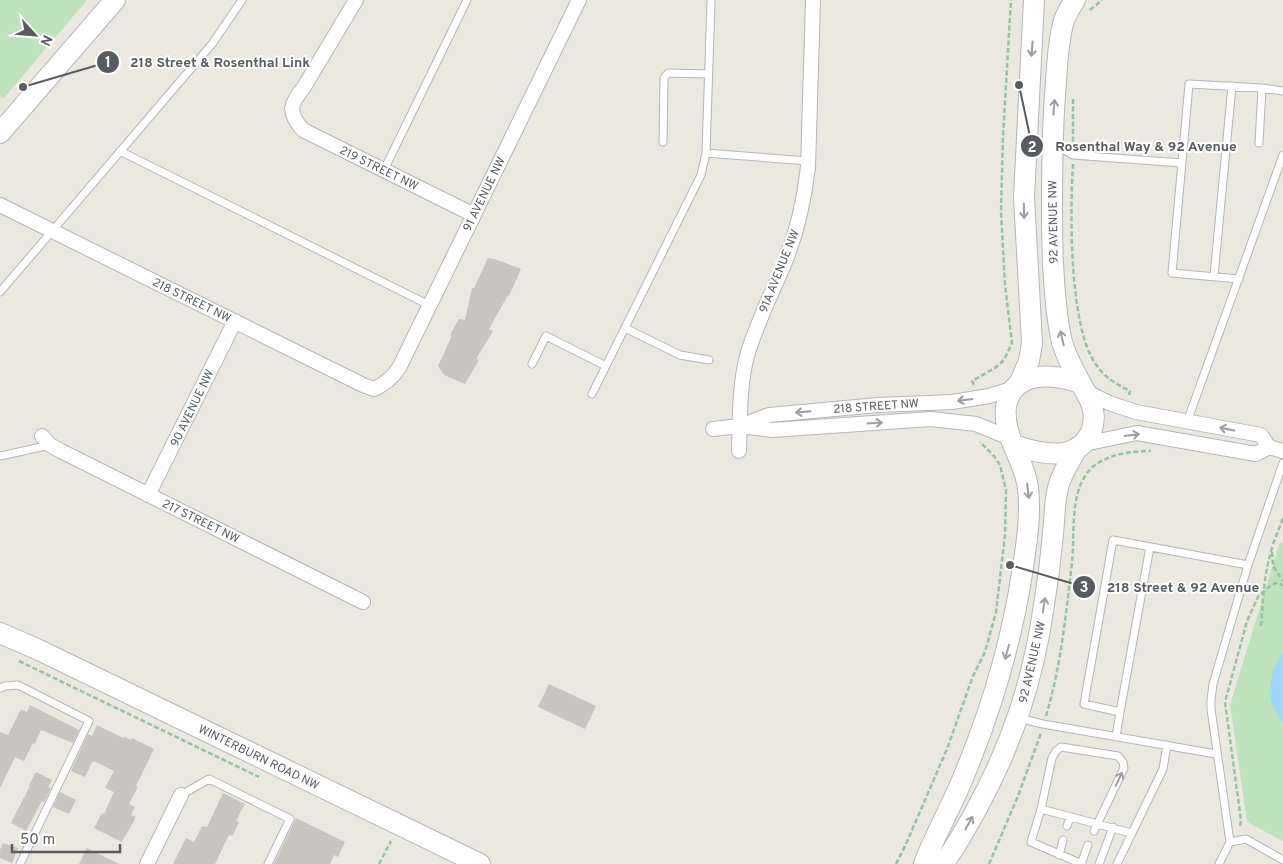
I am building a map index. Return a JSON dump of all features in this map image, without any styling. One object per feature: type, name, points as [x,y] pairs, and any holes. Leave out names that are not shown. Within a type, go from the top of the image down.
[{"type":"main road","points":[[0,133],[115,0]]},
{"type":"main road","points":[[924,864],[960,784],[983,725],[1008,648],[1017,607],[1027,541],[1028,486],[1012,442],[1005,415],[1007,401],[1029,361],[1032,343],[1024,197],[1034,0]]},
{"type":"main road","name":"92 AVENUE NW","points":[[943,864],[955,848],[984,795],[1018,718],[1034,664],[1040,631],[1058,486],[1063,473],[1092,429],[1094,417],[1093,404],[1072,369],[1061,340],[1052,244],[1052,144],[1062,31],[1066,13],[1081,7]]},
{"type":"main road","points":[[1016,386],[1038,376],[1050,376],[1064,377],[1084,388]]},
{"type":"main road","points":[[1012,442],[1043,454],[1067,452],[1081,446]]},
{"type":"main road","name":"WINTERBURN ROAD NW","points":[[0,626],[39,650]]},
{"type":"main road","name":"WINTERBURN ROAD NW","points":[[0,634],[39,650],[480,864]]},
{"type":"street","name":"219 STREET NW","points":[[356,0],[292,104],[291,113],[295,121],[303,130],[474,215]]},
{"type":"street","name":"91 AVENUE NW","points":[[384,384],[399,368],[578,0]]},
{"type":"street","name":"91A AVENUE NW","points":[[739,451],[742,386],[746,358],[754,333],[783,266],[801,214],[808,160],[814,0]]},
{"type":"street","name":"218 STREET NW","points":[[0,204],[363,385],[374,389],[384,384]]},
{"type":"street","name":"90 AVENUE NW","points":[[148,495],[235,321]]},
{"type":"street","name":"218 STREET NW","points":[[740,426],[769,414],[878,405],[952,402],[989,396],[1016,386]]},
{"type":"street","points":[[1084,388],[1123,409],[1261,435],[1276,449]]},
{"type":"street","name":"218 STREET NW","points":[[713,429],[740,426],[772,430],[931,419],[976,424],[1012,442]]},
{"type":"street","points":[[1081,446],[1137,433],[1256,454],[1276,449]]},
{"type":"street","name":"217 STREET NW","points":[[46,441],[148,495],[364,602]]},
{"type":"street","points":[[147,864],[181,795]]},
{"type":"lane","points":[[0,292],[212,44],[242,0]]},
{"type":"lane","points":[[384,170],[467,0]]},
{"type":"lane","points":[[592,394],[701,174],[706,152],[711,2]]},
{"type":"lane","points":[[663,142],[664,78],[668,73],[708,74]]},
{"type":"lane","points":[[1238,279],[1172,273],[1188,84],[1283,91]]},
{"type":"lane","points":[[1214,276],[1232,86]]},
{"type":"lane","points":[[1259,143],[1262,88]]},
{"type":"lane","points":[[1052,144],[1073,155],[1182,163]]},
{"type":"lane","points":[[120,152],[430,305]]},
{"type":"lane","points":[[706,152],[808,160]]},
{"type":"lane","points":[[1187,422],[1283,155]]},
{"type":"lane","points":[[625,328],[680,355],[709,360]]},
{"type":"lane","points":[[532,364],[546,336],[606,366]]},
{"type":"lane","points":[[0,456],[46,441]]},
{"type":"lane","points":[[1219,864],[1230,842],[1216,754],[1211,700],[1212,692],[1248,565],[1283,463]]},
{"type":"lane","points":[[1120,712],[1084,704],[1113,540],[1248,565]]},
{"type":"lane","points":[[1116,737],[1150,547]]},
{"type":"lane","points":[[0,688],[18,685],[89,722],[20,864]]},
{"type":"lane","points":[[1018,718],[1216,754]]},
{"type":"lane","points":[[1117,864],[1163,768],[1167,745]]},
{"type":"lane","points":[[1088,845],[1081,864],[1031,842],[1041,809],[1052,758],[1061,747],[1118,756],[1123,762],[1124,768],[1094,831]]},
{"type":"lane","points":[[181,795],[209,779],[290,819],[268,864]]},
{"type":"lane","points":[[1041,809],[1132,833]]},
{"type":"lane","points":[[1067,826],[1070,817]]},
{"type":"lane","points":[[1099,864],[1113,827]]},
{"type":"lane","points":[[1230,842],[1246,839],[1283,860]]},
{"type":"lane","points":[[1059,855],[1063,840]]},
{"type":"path","points":[[975,389],[972,381],[995,368],[1004,360],[1012,343],[1005,285],[1000,212],[1011,0]]},
{"type":"path","points":[[1081,7],[1102,0]]},
{"type":"path","points":[[1073,92],[1071,195],[1074,272],[1083,336],[1095,363],[1111,381],[1130,391],[1128,397]]},
{"type":"path","points":[[896,864],[947,749],[973,676],[984,652],[996,612],[1005,536],[1006,490],[1000,465],[979,440]]},
{"type":"path","points":[[1048,707],[1057,676],[1066,617],[1073,556],[1076,499],[1084,479],[1092,469],[1102,461],[1123,454]]},
{"type":"path","points":[[1261,626],[1267,563],[1283,518]]},
{"type":"path","points":[[1240,826],[1241,820],[1224,706],[1247,621],[1258,598],[1273,584],[1283,583],[1273,566],[1271,557],[1273,544]]},
{"type":"path","points":[[18,661],[263,779]]},
{"type":"path","points":[[989,864],[1038,742]]},
{"type":"path","points":[[379,864],[391,841],[398,845]]},
{"type":"green space","points":[[0,0],[87,0],[4,98],[0,96]]},
{"type":"green space","points":[[1280,542],[1283,544],[1283,841],[1247,822],[1230,705]]},
{"type":"water","points":[[1283,653],[1283,724],[1271,702],[1270,690],[1271,678]]},
{"type":"building","points":[[488,258],[521,269],[509,296],[489,329],[493,331],[476,359],[479,360],[465,384],[444,375],[438,366],[452,336],[450,335],[459,319],[465,320],[472,288],[474,288]]},
{"type":"building","points":[[549,684],[596,706],[585,729],[538,707]]},
{"type":"building","points":[[30,705],[79,730],[73,743],[41,730],[24,761],[15,757],[0,788],[0,732],[8,735],[21,709],[27,712]]},
{"type":"building","points":[[97,725],[123,738],[131,740],[132,738],[154,749],[129,804],[135,807],[131,815],[136,817],[122,842],[94,828],[102,813],[104,814],[114,792],[105,788],[114,771],[94,761],[85,777],[71,771],[88,734],[92,736]]},
{"type":"building","points":[[36,772],[52,780],[48,787],[51,788],[26,831],[11,823]]},
{"type":"building","points":[[60,792],[76,800],[69,814],[53,807]]},
{"type":"building","points":[[223,793],[245,804],[236,821],[239,822],[233,835],[229,835],[215,864],[173,864],[186,838],[194,842],[202,826],[207,827]]},
{"type":"building","points":[[296,818],[345,842],[338,857],[334,855],[330,864],[274,864]]},
{"type":"building","points":[[3,843],[18,848],[12,863],[0,858],[0,850]]},
{"type":"building","points":[[87,848],[119,864],[79,864]]},
{"type":"place","name":"Rosenthal Way & 92 Avenue","points":[[1019,85]]},
{"type":"place","name":"218 Street & Rosenthal Link","points":[[23,87]]},
{"type":"place","name":"218 Street & 92 Avenue","points":[[1010,565]]}]
